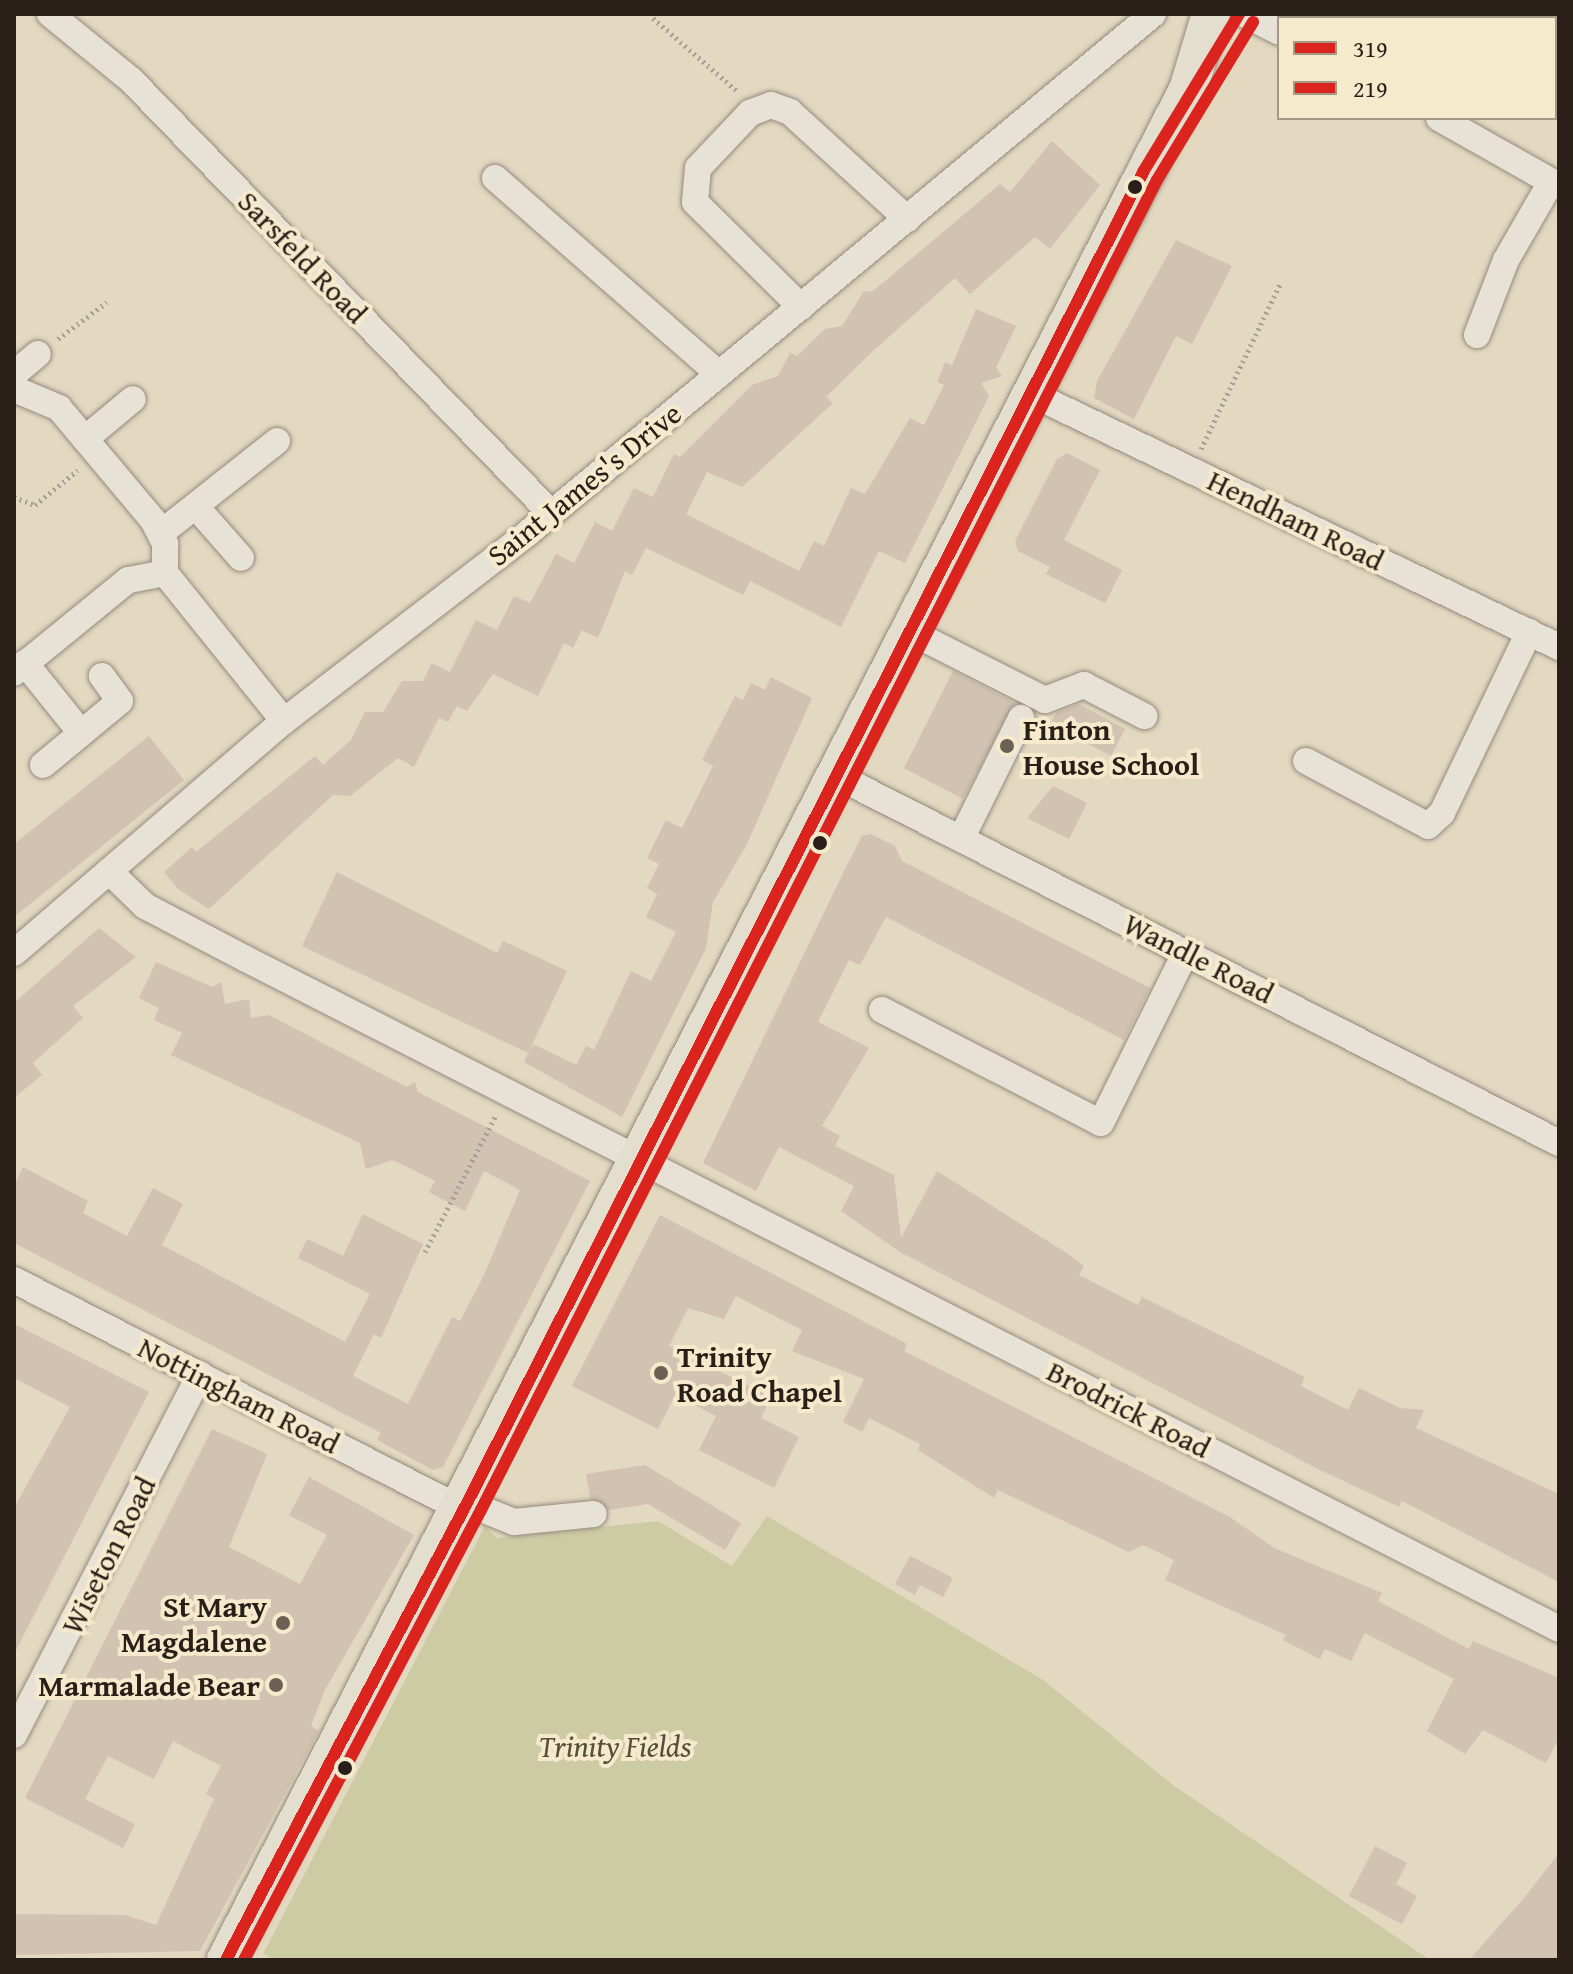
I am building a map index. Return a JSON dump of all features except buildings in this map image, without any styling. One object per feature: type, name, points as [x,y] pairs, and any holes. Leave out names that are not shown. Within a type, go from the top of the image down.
[{"type":"highway","points":[[226,1960],[465,1506],[1188,90],[1211,14]]},
{"type":"highway","points":[[1188,90],[1206,78],[1241,14]]},
{"type":"street","name":"Sarsfeld Road","points":[[50,14],[131,80],[548,510]]},
{"type":"street","name":"Saint James's Drive","points":[[14,953],[284,721],[719,374],[1153,14]]},
{"type":"street","points":[[1241,14],[1277,31]]},
{"type":"street","points":[[801,307],[695,202],[698,168],[755,110],[771,105],[790,112],[907,219]]},
{"type":"street","points":[[1443,120],[1555,184],[1506,260],[1477,335]]},
{"type":"street","points":[[495,178],[719,374]]},
{"type":"street","points":[[14,374],[38,354]]},
{"type":"street","points":[[14,389],[59,408],[91,446],[161,533],[165,573],[284,721]]},
{"type":"street","name":"Hendham Road","points":[[1032,394],[1559,647]]},
{"type":"street","points":[[91,446],[133,399]]},
{"type":"street","points":[[161,533],[198,509],[277,441]]},
{"type":"street","points":[[198,509],[241,558]]},
{"type":"street","points":[[81,733],[20,668],[128,580],[165,573]]},
{"type":"street","points":[[911,632],[1045,700],[1084,685],[1144,716]]},
{"type":"street","points":[[1306,761],[1428,826],[1442,813],[1529,632]]},
{"type":"street","points":[[43,765],[120,701],[102,676]]},
{"type":"street","points":[[962,837],[1021,718]]},
{"type":"street","name":"Wandle Road","points":[[837,776],[1559,1143]]},
{"type":"street","name":"Brodrick Road","points":[[109,871],[145,906],[1559,1629]]},
{"type":"street","points":[[882,1010],[1101,1123],[1186,952]]},
{"type":"street","name":"Nottingham Road","points":[[14,1280],[465,1506],[514,1522],[594,1514]]},
{"type":"street","name":"Wiseton Road","points":[[14,1735],[200,1374]]},
{"type":"path","points":[[653,18],[755,110]]},
{"type":"path","points":[[1191,471],[1280,284]]},
{"type":"path","points":[[38,354],[107,302]]},
{"type":"path","points":[[14,497],[35,505],[91,446]]},
{"type":"path","points":[[425,1252],[508,1094]]},
{"type":"green space","name":"Trinity Fields","points":[[767,1516],[1043,1680],[1173,1785],[1430,1960],[276,1960],[263,1954],[485,1526],[497,1538],[658,1521],[732,1566]]},
{"type":"transit line","name":"319","points":[[226,1960],[467,1503],[1143,172],[1239,14]]},
{"type":"transit line","name":"219","points":[[244,1960],[481,1510],[1157,180],[1253,22]]},
{"type":"place","name":"Finton House School","points":[[1007,746]]},
{"type":"place","name":"Trinity Road Chapel","points":[[661,1373]]},
{"type":"place","name":"St Mary Magdalene","points":[[283,1623]]},
{"type":"place","name":"Marmalade Bear","points":[[276,1685]]}]
